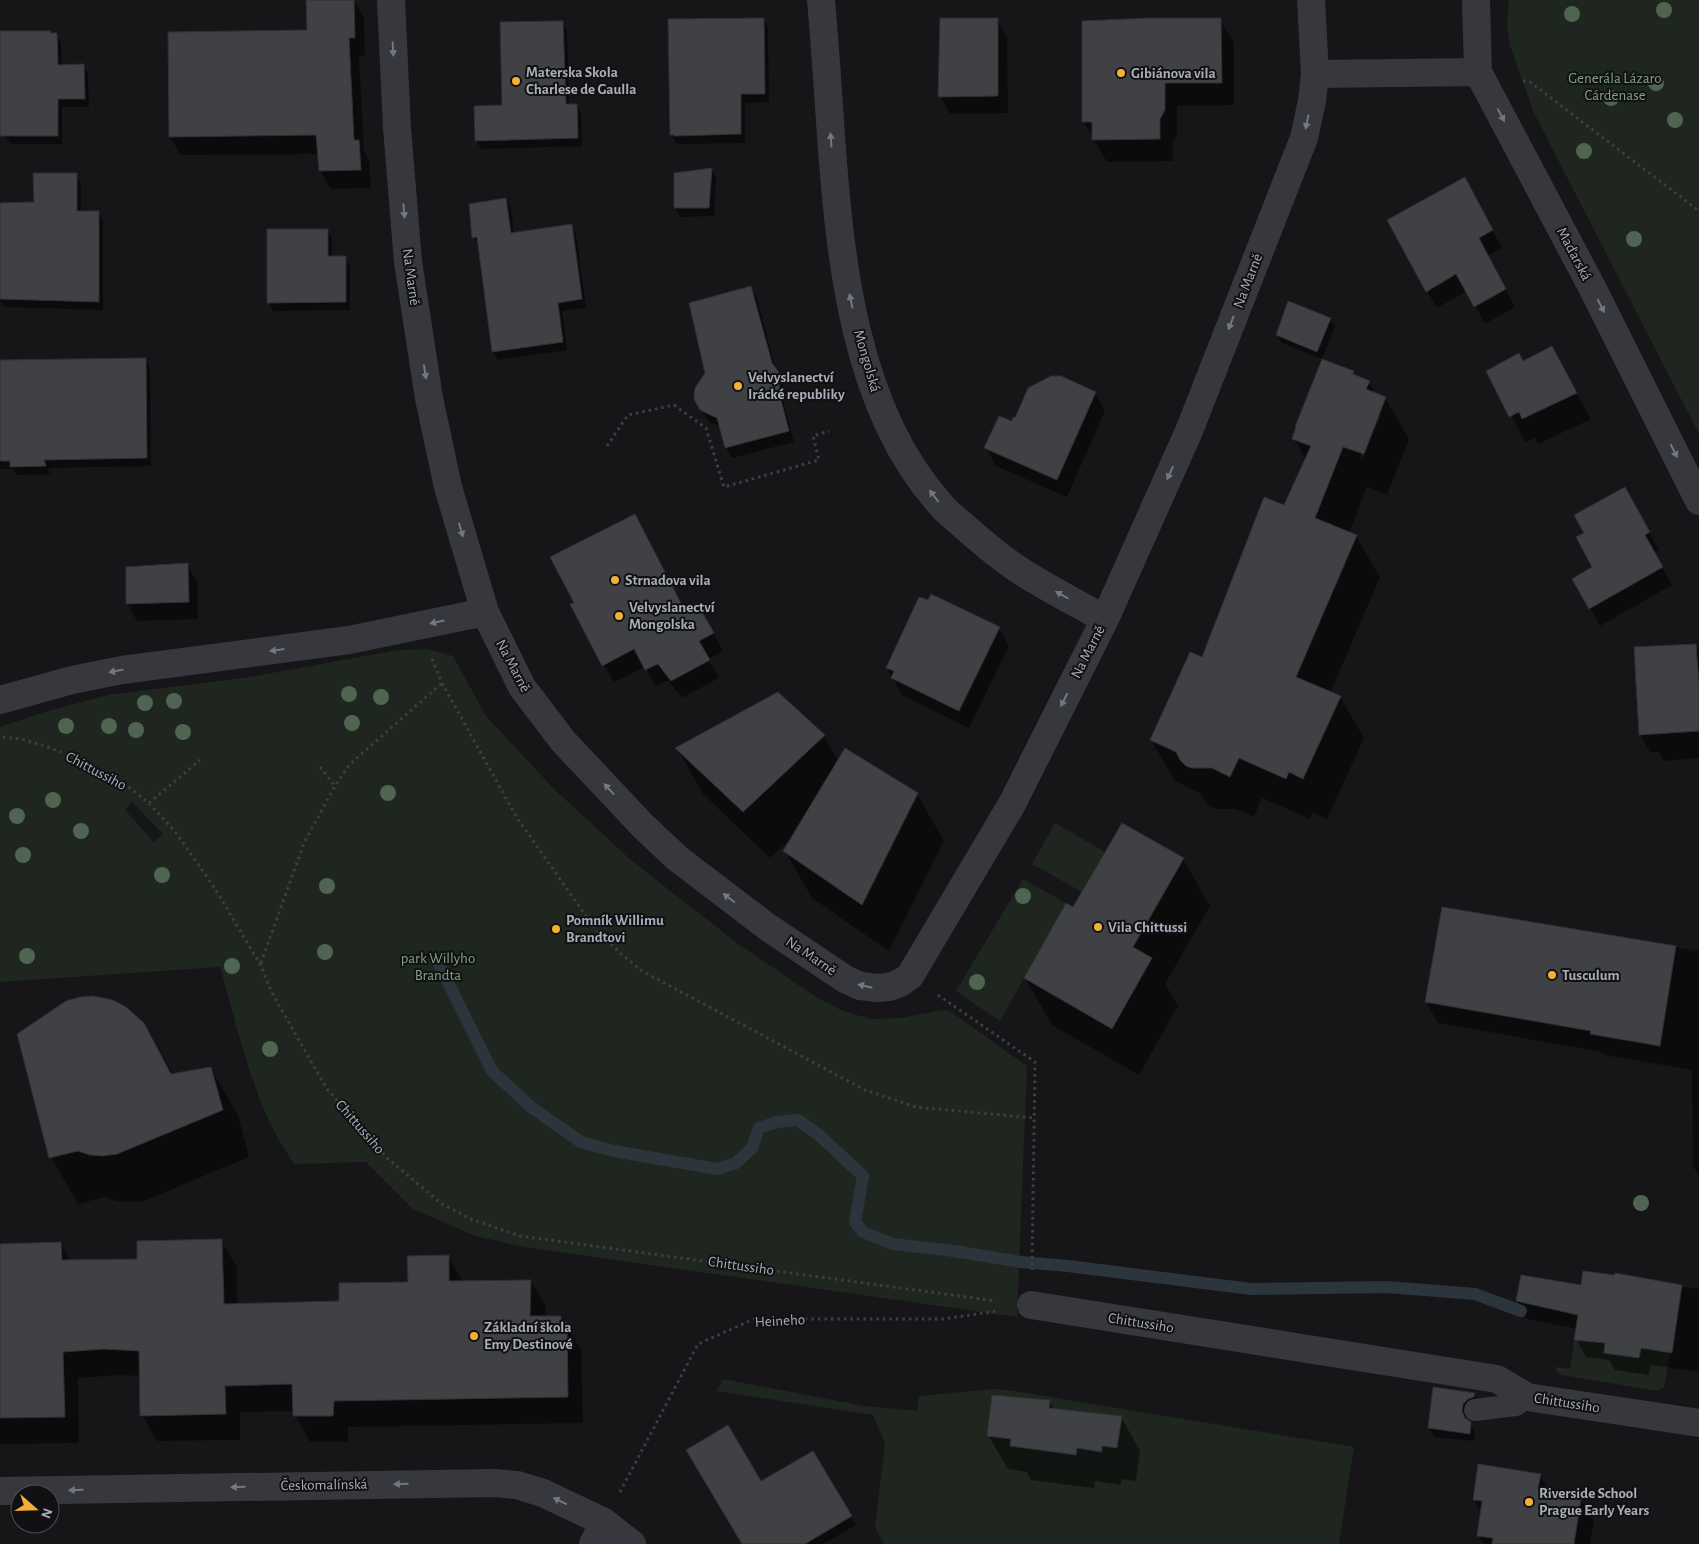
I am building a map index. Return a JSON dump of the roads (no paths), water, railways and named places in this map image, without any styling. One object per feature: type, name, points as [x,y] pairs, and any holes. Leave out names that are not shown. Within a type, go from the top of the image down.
[{"type":"street","name":"Na Marně","points":[[391,0],[397,128],[408,262],[429,398],[448,487],[485,612],[522,687],[563,741],[643,826],[677,858],[766,926],[845,979],[860,986],[877,988],[894,985],[910,976],[1012,804],[1105,619],[1189,431],[1304,138],[1312,101],[1315,74],[1311,0]]},
{"type":"street","name":"Mongolská","points":[[821,0],[836,207],[847,281],[861,347],[875,392],[894,435],[914,470],[941,506],[1019,570],[1105,619]]},
{"type":"street","name":"Maďarská","points":[[1476,0],[1478,72],[1594,293],[1699,501]]},
{"type":"street","points":[[1315,74],[1478,72]]},
{"type":"street","points":[[0,700],[72,680],[122,670],[349,640],[485,612]]},
{"type":"street","name":"Chittussiho","points":[[1031,1306],[1497,1379],[1527,1397],[1699,1423]]},
{"type":"street","name":"Českomalínská","points":[[0,1491],[494,1482],[517,1485],[543,1493],[598,1533],[632,1544]]},
{"type":"lane","points":[[1475,1410],[1516,1404],[1527,1397]]},
{"type":"waterway","points":[[438,962],[492,1071],[531,1107],[581,1142],[614,1151],[717,1169],[736,1163],[752,1148],[759,1128],[777,1122],[798,1120],[819,1135],[863,1176],[855,1222],[863,1232],[893,1244],[954,1251],[1021,1262],[1068,1266],[1251,1289],[1387,1287],[1475,1294],[1521,1311]]},
{"type":"place","name":"Gibiánova vila","points":[[1121,73]]},
{"type":"place","name":"Materska Skola Charlese de Gaulla","points":[[516,81]]},
{"type":"place","name":"Velvyslanectví Irácké republiky","points":[[738,386]]},
{"type":"place","name":"Strnadova vila","points":[[615,580]]},
{"type":"place","name":"Velvyslanectví Mongolska","points":[[619,616]]},
{"type":"place","name":"Vila Chittussi","points":[[1098,927]]},
{"type":"place","name":"Pomník Willimu Brandtovi","points":[[556,929]]},
{"type":"place","name":"Tusculum","points":[[1552,975]]},
{"type":"place","name":"Základní škola Emy Destinové","points":[[474,1336]]},
{"type":"place","name":"Riverside School Prague Early Years","points":[[1529,1502]]},
{"type":"park label","name":"Generála Lázaro Cárdenase","points":[[1615,86]]},
{"type":"park label","name":"park Willyho Brandta","points":[[438,966]]}]
